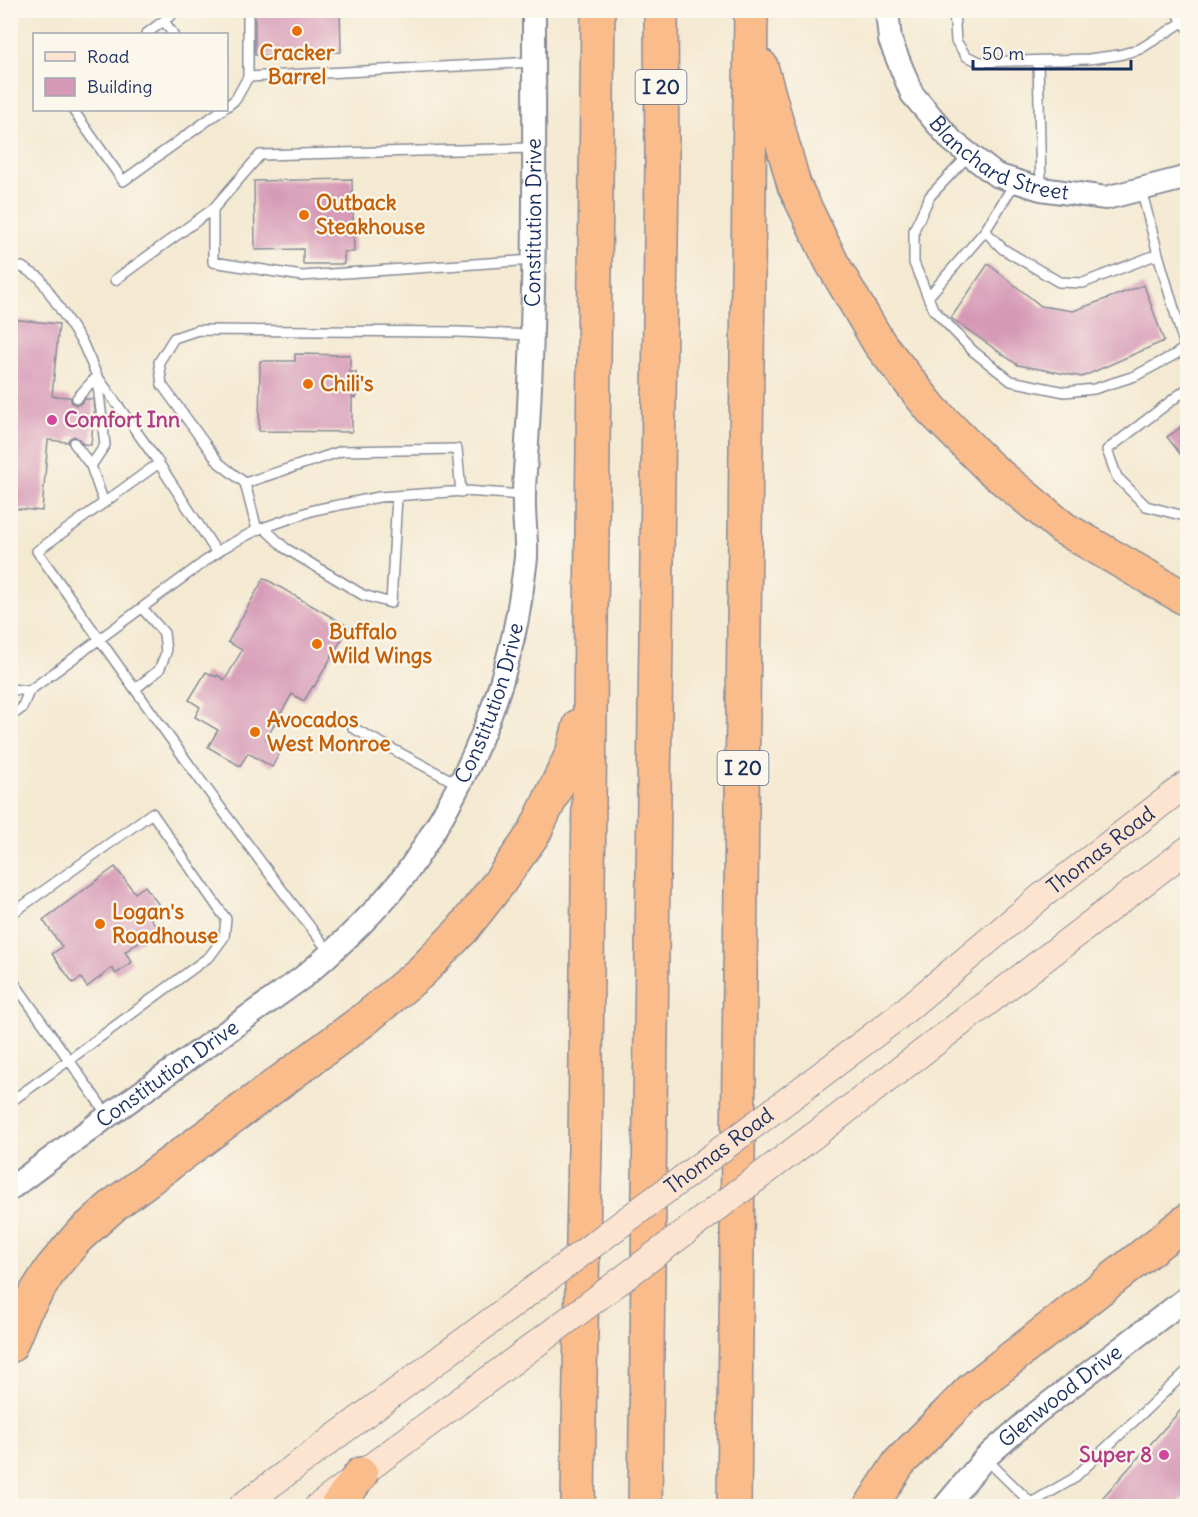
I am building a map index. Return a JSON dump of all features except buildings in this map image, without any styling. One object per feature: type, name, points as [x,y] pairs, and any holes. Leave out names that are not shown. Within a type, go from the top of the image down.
[{"type":"highway","points":[[578,1506],[585,1147],[598,10]]},
{"type":"highway","name":"I 20","points":[[645,1506],[662,163],[661,10]]},
{"type":"highway","points":[[751,20],[794,185],[832,263],[879,343],[932,410],[989,467],[1063,528],[1187,599]]},
{"type":"highway","name":"I 20","points":[[734,1506],[751,20]]},
{"type":"highway","points":[[10,1346],[24,1312],[51,1269],[77,1238],[115,1204],[365,1019],[421,972],[462,930],[534,833],[556,791],[572,754],[581,722],[591,667]]},
{"type":"highway","points":[[871,1506],[899,1463],[972,1389],[1188,1220]]},
{"type":"highway","points":[[337,1506],[361,1474]]},
{"type":"main road","name":"Thomas Road","points":[[242,1506],[895,1019],[1043,896],[1188,783]]},
{"type":"main road","name":"Thomas Road","points":[[318,1506],[812,1137],[1188,849]]},
{"type":"street","name":"Constitution Drive","points":[[10,1189],[302,978],[331,954],[369,916],[405,874],[434,831],[460,785],[490,718],[509,656],[526,557],[524,495],[531,380],[534,10]]},
{"type":"street","name":"Blanchard Street","points":[[887,10],[890,40],[912,94],[952,141],[996,175],[1041,189],[1106,198],[1183,181]]},
{"type":"street","name":"Glenwood Drive","points":[[945,1506],[985,1458],[1035,1414],[1188,1297]]},
{"type":"lane","points":[[147,33],[178,10]]},
{"type":"lane","points":[[228,105],[236,99],[248,77],[248,10]]},
{"type":"lane","points":[[954,10],[956,41],[966,56],[980,63],[1089,59],[1119,55],[1140,49],[1185,25],[1175,10]]},
{"type":"lane","points":[[164,21],[172,33]]},
{"type":"lane","points":[[1038,61],[1041,189]]},
{"type":"lane","points":[[248,77],[534,63]]},
{"type":"lane","points":[[73,111],[123,181],[221,111]]},
{"type":"lane","points":[[115,280],[213,209],[260,155],[534,148]]},
{"type":"lane","points":[[969,154],[930,196],[914,230],[914,263],[933,309],[973,351],[1011,381],[1065,392],[1094,390],[1135,376],[1176,354],[1186,346],[1141,189]]},
{"type":"lane","points":[[928,297],[984,231],[1016,181]]},
{"type":"lane","points":[[213,209],[213,262],[302,276],[532,260]]},
{"type":"lane","points":[[984,231],[1003,249],[1059,282],[1083,283],[1158,254]]},
{"type":"lane","points":[[10,267],[22,267],[39,278],[83,344],[97,376],[159,464],[217,553]]},
{"type":"lane","points":[[397,496],[391,603],[363,595],[285,548],[261,529],[245,483],[219,463],[162,385],[159,362],[174,338],[198,330],[458,332],[531,335]]},
{"type":"lane","points":[[77,398],[97,376]]},
{"type":"lane","points":[[92,466],[105,445],[97,376]]},
{"type":"lane","points":[[1188,388],[1107,450],[1117,477],[1146,506],[1188,517]]},
{"type":"lane","points":[[74,443],[92,466],[104,503]]},
{"type":"lane","points":[[245,483],[342,451],[457,449],[461,492]]},
{"type":"lane","points":[[159,464],[37,551],[135,689],[331,954]]},
{"type":"lane","points":[[10,717],[22,708],[29,691],[217,553],[261,529],[314,510],[379,497],[461,492],[524,495]]},
{"type":"lane","points":[[135,689],[159,670],[166,653],[164,633],[142,608]]},
{"type":"lane","points":[[10,688],[29,691]]},
{"type":"lane","points":[[353,728],[460,785]]},
{"type":"lane","points":[[10,915],[153,813],[226,919],[224,936],[210,956],[10,1102]]},
{"type":"lane","points":[[10,977],[108,1116]]},
{"type":"lane","points":[[985,1458],[1030,1505],[1072,1479],[1188,1370]]},
{"type":"place","name":"Cracker Barrel","points":[[297,31]]},
{"type":"place","name":"Outback Steakhouse","points":[[304,215]]},
{"type":"place","name":"Chili's","points":[[308,384]]},
{"type":"place","name":"Comfort Inn","points":[[52,420]]},
{"type":"place","name":"Buffalo Wild Wings","points":[[317,644]]},
{"type":"place","name":"Avocados West Monroe","points":[[255,732]]},
{"type":"place","name":"Logan's Roadhouse","points":[[100,924]]},
{"type":"place","name":"Super 8","points":[[1164,1455]]}]
